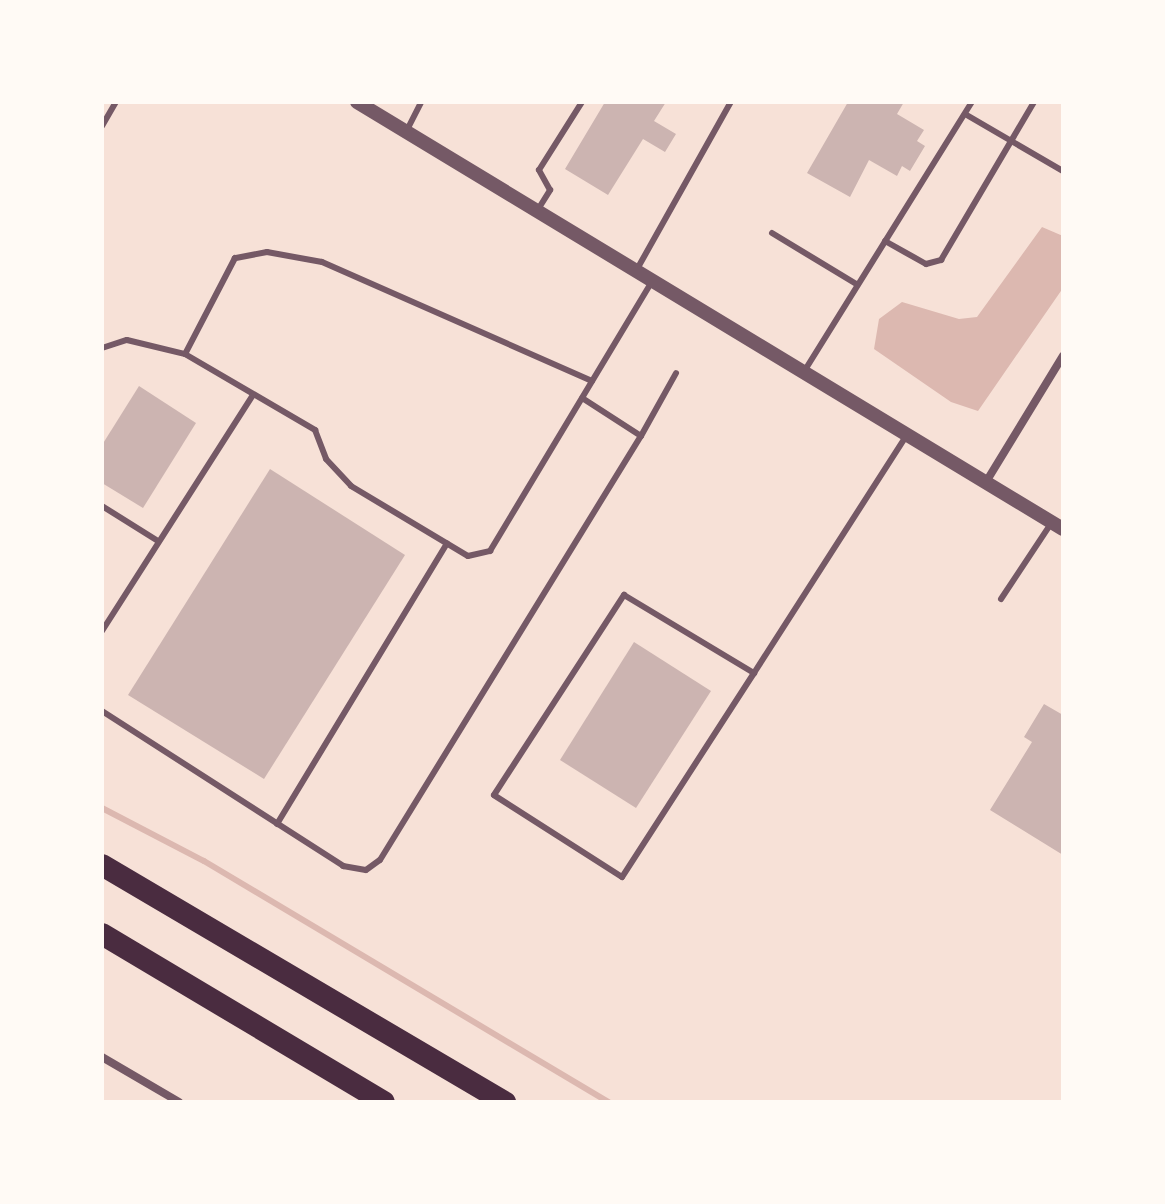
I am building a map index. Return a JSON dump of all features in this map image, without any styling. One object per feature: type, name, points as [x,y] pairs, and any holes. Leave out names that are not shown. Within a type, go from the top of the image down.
[{"type":"highway","points":[[102,865],[505,1102]]},
{"type":"highway","points":[[102,934],[384,1102]]},
{"type":"street","points":[[357,102],[1057,526]]},
{"type":"street","points":[[986,482],[1063,356]]},
{"type":"street","points":[[102,1057],[179,1102]]},
{"type":"lane","points":[[102,126],[116,102]]},
{"type":"lane","points":[[406,132],[421,102]]},
{"type":"lane","points":[[537,211],[550,190],[539,170],[582,102]]},
{"type":"lane","points":[[636,271],[731,102]]},
{"type":"lane","points":[[803,373],[972,102]]},
{"type":"lane","points":[[885,241],[926,264],[941,260],[1034,102]]},
{"type":"lane","points":[[965,114],[1063,171]]},
{"type":"lane","points":[[772,233],[858,285]]},
{"type":"lane","points":[[185,354],[235,258],[267,252],[322,262],[592,381]]},
{"type":"lane","points":[[102,348],[127,340],[185,354],[315,430],[326,459],[351,486],[468,556],[490,551],[652,281]]},
{"type":"lane","points":[[102,711],[343,866],[366,870],[380,860],[641,436],[676,373]]},
{"type":"lane","points":[[102,631],[253,395]]},
{"type":"lane","points":[[582,398],[641,436]]},
{"type":"lane","points":[[754,673],[624,595],[494,795],[622,877],[754,673],[907,435]]},
{"type":"lane","points":[[102,506],[158,541]]},
{"type":"lane","points":[[1001,599],[1057,526]]},
{"type":"lane","points":[[277,824],[447,543]]},
{"type":"shaded area","points":[[1042,227],[1063,236],[1063,288],[978,411],[951,402],[874,349],[879,319],[902,302],[959,319],[977,317]]},
{"type":"building","points":[[605,102],[666,102],[654,121],[676,134],[665,152],[643,139],[608,195],[565,169]]},
{"type":"building","points":[[848,102],[904,102],[897,114],[924,130],[917,141],[925,146],[910,171],[902,166],[897,176],[869,160],[850,197],[807,173]]},
{"type":"building","points":[[139,386],[196,423],[143,508],[102,483],[102,445]]},
{"type":"building","points":[[270,469],[405,555],[264,779],[128,695]]},
{"type":"building","points":[[634,642],[711,691],[636,808],[560,760]]},
{"type":"building","points":[[1044,704],[1063,715],[1063,855],[990,810],[1032,742],[1024,737]]},
{"type":"waterway","points":[[102,808],[204,861],[609,1102]]}]
